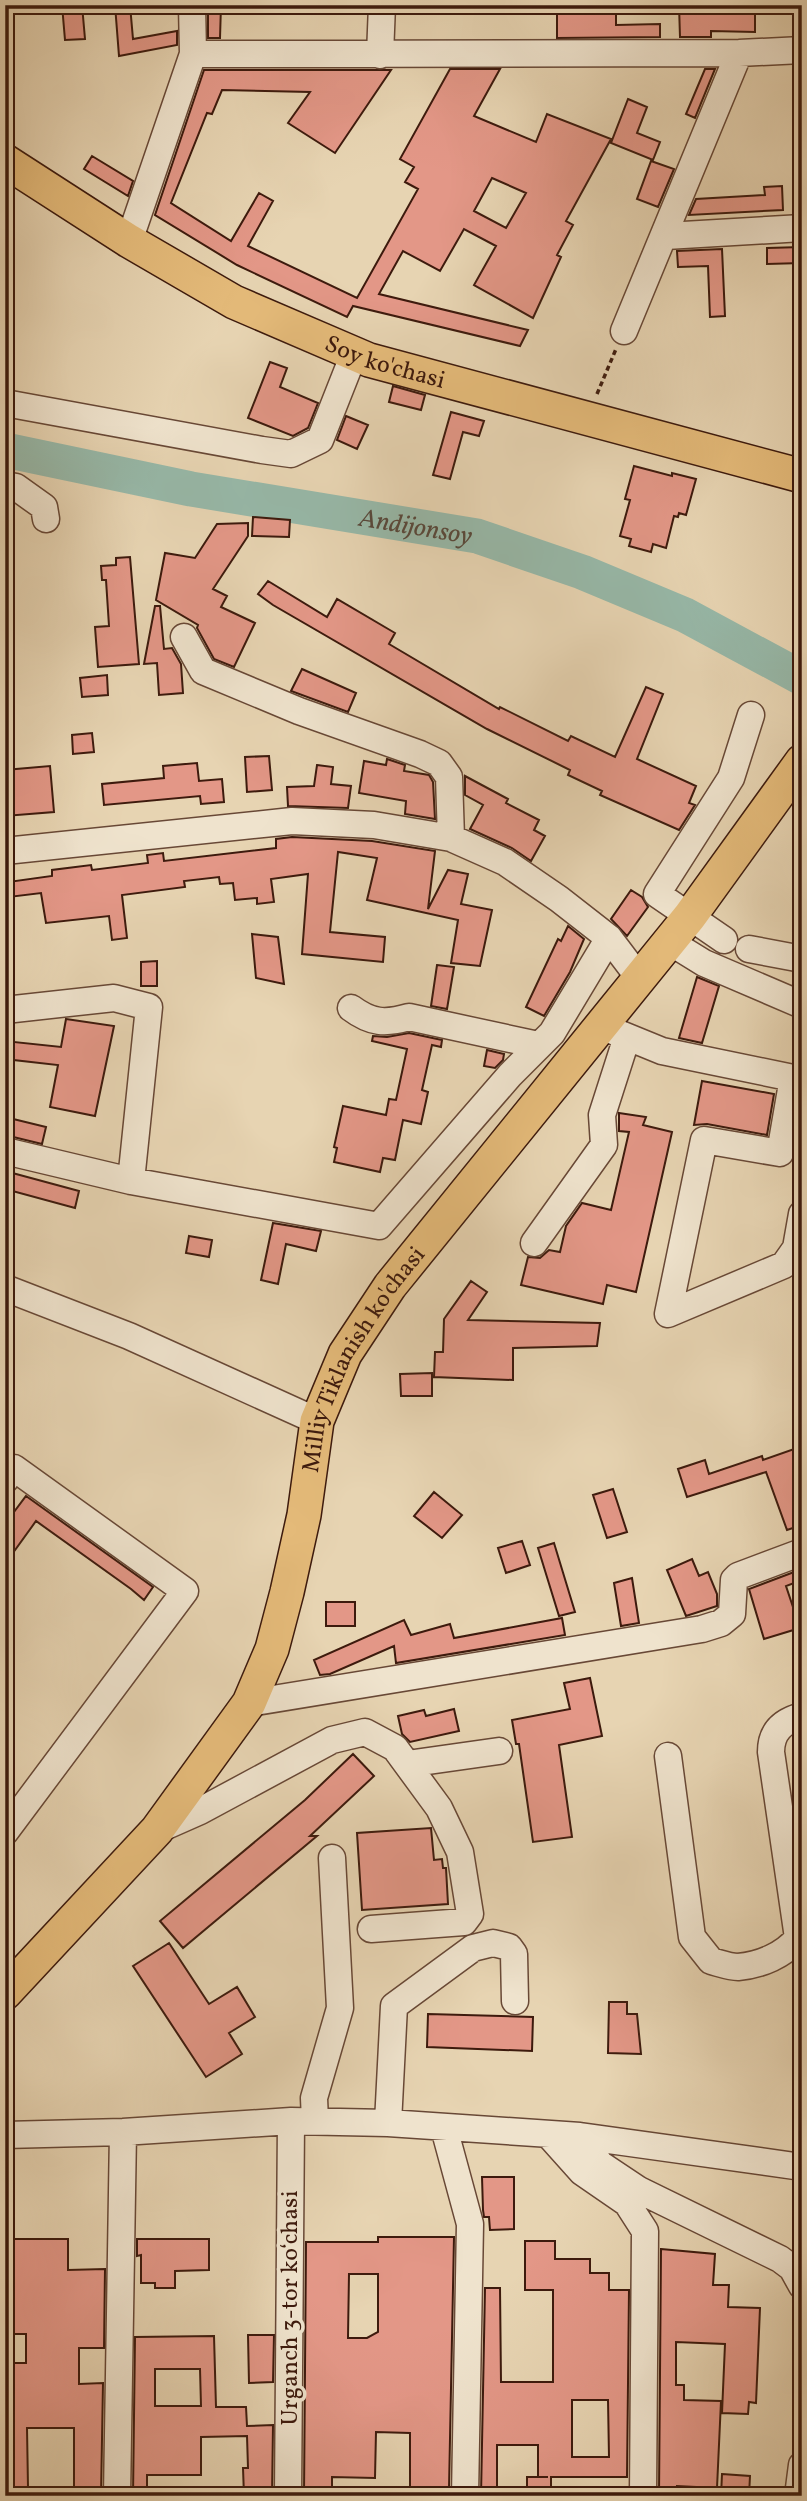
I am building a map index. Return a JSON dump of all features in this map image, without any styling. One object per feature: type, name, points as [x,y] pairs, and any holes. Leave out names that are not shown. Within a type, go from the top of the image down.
[{"type":"main road","name":"Soy ko'chasi","points":[[5,162],[129,241],[234,302],[369,360],[802,476]]},
{"type":"main road","name":"Milliy Tiklanish ko'chasi","points":[[5,1993],[157,1830],[249,1703],[272,1649],[288,1592],[304,1515],[317,1421],[345,1354],[390,1286],[615,1032],[640,979],[680,929],[802,761]]},
{"type":"street","points":[[129,241],[193,54],[192,5]]},
{"type":"street","points":[[380,55],[382,5]]},
{"type":"street","points":[[193,54],[739,53],[802,50]]},
{"type":"street","points":[[624,331],[666,236],[739,53]]},
{"type":"street","points":[[666,236],[802,228]]},
{"type":"street","points":[[5,404],[291,454],[320,440],[354,354]]},
{"type":"street","points":[[5,485],[16,487],[44,507],[46,519]]},
{"type":"street","points":[[184,637],[202,671],[299,711],[439,762],[449,777],[450,838]]},
{"type":"street","points":[[751,715],[731,778],[657,894],[704,963],[802,1005]]},
{"type":"street","points":[[5,851],[292,821],[374,825],[450,838],[505,862],[609,937],[640,979]]},
{"type":"street","points":[[680,929],[736,945],[802,959]]},
{"type":"street","points":[[5,1151],[131,1181],[379,1226],[538,1045],[552,1033],[609,937]]},
{"type":"street","points":[[5,1010],[114,998],[149,1007],[131,1181]]},
{"type":"street","points":[[351,1008],[363,1017],[389,1023],[409,1017],[538,1045]]},
{"type":"street","points":[[534,1243],[604,1145],[602,1115],[615,1032],[662,1051],[797,1078],[780,1153],[704,1140],[668,1314],[784,1265],[796,1248],[802,1214]]},
{"type":"street","points":[[5,1288],[129,1336],[317,1421]]},
{"type":"street","points":[[7,1825],[185,1591],[8,1469]]},
{"type":"street","points":[[249,1703],[702,1629],[721,1623],[732,1614],[734,1580],[738,1576],[802,1552]]},
{"type":"street","points":[[668,1756],[692,1937],[710,1961],[737,1967],[766,1961],[787,1950],[798,1938],[771,1741],[776,1730],[787,1721],[802,1716]]},
{"type":"street","points":[[157,1830],[200,1811],[332,1741],[365,1732],[395,1748],[439,1808],[460,1852],[470,1914],[464,1922],[370,1928]]},
{"type":"street","points":[[407,1764],[499,1751]]},
{"type":"street","name":"Urganch 3-tor koʻchasi","points":[[288,2496],[303,2121],[314,2098],[340,2008],[332,1858]]},
{"type":"street","points":[[388,2123],[394,2006],[473,1948],[493,1942],[509,1947],[514,1954],[515,2001]]},
{"type":"street","points":[[5,2135],[123,2132],[303,2121],[388,2123],[580,2136],[802,2167]]},
{"type":"street","points":[[444,2128],[470,2224],[465,2496]]},
{"type":"street","points":[[117,2496],[123,2132]]},
{"type":"street","points":[[548,2134],[582,2172],[626,2203],[645,2231],[643,2496]]},
{"type":"street","points":[[580,2136],[600,2164],[639,2190],[780,2259],[792,2268],[802,2286]]},
{"type":"street","points":[[798,2496],[802,2465]]},
{"type":"path","points":[[587,418],[624,331]]},
{"type":"building","points":[[62,5],[82,5],[85,39],[65,40]]},
{"type":"building","points":[[115,5],[130,5],[133,39],[177,31],[177,45],[119,56]]},
{"type":"building","points":[[208,5],[221,5],[220,38],[208,38]]},
{"type":"building","points":[[557,5],[616,5],[616,25],[660,24],[660,37],[557,38]]},
{"type":"building","points":[[679,5],[755,8],[755,32],[711,31],[711,37],[680,37]]},
{"type":"building","points":[[450,69],[500,69],[474,116],[536,142],[547,114],[611,139],[566,221],[573,225],[557,255],[561,257],[533,318],[474,285],[496,246],[464,229],[440,271],[403,251],[379,294],[528,330],[520,346],[353,306],[347,317],[237,265],[155,215],[204,70],[391,70],[335,153],[288,123],[310,92],[222,90],[212,114],[207,113],[171,203],[231,241],[259,193],[273,201],[248,246],[357,298],[418,189],[405,182],[414,167],[400,159]],"holes":[[[492,178],[526,193],[506,228],[474,211]]]},
{"type":"building","points":[[705,69],[715,69],[695,118],[686,114]]},
{"type":"building","points":[[628,99],[647,107],[637,133],[660,142],[653,160],[611,143]]},
{"type":"building","points":[[92,156],[133,181],[128,196],[84,169]]},
{"type":"building","points":[[651,161],[674,169],[658,207],[637,199]]},
{"type":"building","points":[[782,186],[783,210],[689,215],[696,199],[765,195],[764,187]]},
{"type":"building","points":[[802,247],[802,263],[767,264],[767,248]]},
{"type":"building","points":[[722,249],[725,316],[710,317],[708,266],[678,267],[677,251]]},
{"type":"building","points":[[270,362],[287,368],[280,387],[318,403],[308,428],[293,436],[248,418]]},
{"type":"building","points":[[393,386],[425,395],[421,410],[389,402]]},
{"type":"building","points":[[451,412],[484,421],[479,436],[463,432],[450,479],[433,475]]},
{"type":"building","points":[[346,416],[368,425],[357,449],[337,440]]},
{"type":"building","points":[[634,466],[696,479],[686,515],[679,513],[678,517],[674,516],[666,548],[653,544],[651,552],[629,546],[631,539],[620,536],[630,500],[625,499]]},
{"type":"building","points":[[253,517],[290,520],[289,537],[252,536]]},
{"type":"building","points":[[248,523],[248,536],[213,589],[227,596],[221,607],[255,623],[234,667],[214,659],[197,628],[198,625],[156,600],[165,553],[195,558],[217,524]]},
{"type":"building","points":[[130,557],[139,664],[98,667],[95,627],[109,626],[106,580],[102,580],[101,566],[116,565],[116,558]]},
{"type":"building","points":[[268,581],[327,617],[337,599],[395,633],[389,644],[499,709],[500,707],[568,741],[571,736],[615,757],[646,687],[663,694],[637,759],[696,786],[689,803],[695,805],[679,830],[600,795],[602,791],[568,775],[570,770],[487,729],[273,605],[258,594]]},
{"type":"building","points":[[155,606],[160,606],[164,649],[172,648],[181,664],[183,693],[159,695],[157,663],[144,664]]},
{"type":"building","points":[[302,669],[356,693],[348,712],[291,691]]},
{"type":"building","points":[[107,675],[108,695],[82,697],[80,678]]},
{"type":"building","points":[[92,733],[94,752],[73,754],[72,735]]},
{"type":"building","points":[[269,756],[272,790],[247,792],[245,757]]},
{"type":"building","points":[[387,759],[405,765],[404,771],[429,775],[433,782],[435,819],[405,814],[406,801],[359,793],[364,761],[386,765]]},
{"type":"building","points":[[197,763],[199,781],[222,779],[224,802],[201,804],[200,796],[104,805],[102,784],[164,778],[163,766]]},
{"type":"building","points":[[317,765],[333,767],[331,784],[351,786],[348,808],[288,806],[287,787],[314,786]]},
{"type":"building","points":[[50,766],[54,812],[5,816],[5,770]]},
{"type":"building","points":[[465,776],[508,799],[506,803],[539,820],[534,830],[545,836],[531,861],[512,848],[470,829],[483,805],[465,795]]},
{"type":"building","points":[[292,837],[372,841],[435,851],[428,909],[448,870],[468,874],[461,904],[492,910],[480,966],[451,963],[458,920],[367,900],[377,858],[338,852],[330,932],[385,937],[383,962],[302,954],[308,874],[271,879],[274,902],[257,904],[257,898],[235,900],[233,883],[220,884],[219,877],[184,881],[185,887],[122,895],[127,938],[112,940],[109,916],[46,923],[41,893],[9,897],[8,882],[52,876],[52,870],[91,865],[92,870],[148,863],[147,855],[163,853],[164,861],[276,848],[276,839]]},
{"type":"building","points":[[631,890],[642,897],[648,907],[627,936],[611,919]]},
{"type":"building","points":[[568,926],[584,939],[570,972],[544,1016],[526,1007],[558,939],[561,941]]},
{"type":"building","points":[[252,934],[278,937],[284,984],[256,978]]},
{"type":"building","points":[[157,961],[157,986],[141,986],[141,962]]},
{"type":"building","points":[[437,965],[454,967],[447,1009],[431,1006]]},
{"type":"building","points":[[697,977],[719,986],[702,1043],[679,1038]]},
{"type":"building","points":[[66,1019],[114,1026],[95,1116],[50,1107],[58,1065],[5,1059],[5,1041],[61,1047]]},
{"type":"building","points":[[409,1033],[442,1040],[441,1047],[432,1045],[422,1090],[428,1092],[421,1124],[403,1120],[395,1160],[383,1158],[380,1172],[334,1162],[337,1148],[334,1147],[343,1106],[386,1115],[389,1099],[396,1100],[407,1049],[372,1041],[373,1036],[387,1037]]},
{"type":"building","points":[[487,1050],[504,1054],[503,1060],[495,1068],[484,1066]]},
{"type":"building","points":[[702,1081],[774,1094],[767,1135],[707,1124],[694,1125]]},
{"type":"building","points":[[619,1113],[646,1117],[643,1125],[672,1132],[636,1292],[607,1285],[603,1304],[521,1285],[528,1257],[540,1258],[549,1250],[560,1252],[566,1226],[582,1203],[611,1210],[629,1132],[619,1131]]},
{"type":"building","points":[[5,1117],[46,1127],[42,1144],[5,1135]]},
{"type":"building","points":[[5,1171],[79,1191],[75,1208],[5,1189]]},
{"type":"building","points":[[273,1223],[321,1231],[316,1251],[286,1244],[278,1284],[261,1280]]},
{"type":"building","points":[[189,1236],[212,1240],[209,1257],[186,1253]]},
{"type":"building","points":[[471,1281],[487,1292],[468,1320],[600,1323],[597,1346],[513,1348],[513,1380],[434,1377],[435,1352],[443,1352],[444,1319]]},
{"type":"building","points":[[432,1373],[432,1396],[401,1396],[400,1374]]},
{"type":"building","points":[[797,1448],[802,1461],[802,1525],[787,1530],[766,1472],[687,1497],[678,1469],[705,1460],[709,1474],[762,1456],[763,1460]]},
{"type":"building","points":[[613,1489],[627,1532],[607,1538],[593,1495]]},
{"type":"building","points":[[434,1492],[462,1515],[442,1538],[414,1516]]},
{"type":"building","points":[[26,1496],[153,1587],[144,1600],[36,1521],[5,1564],[5,1524]]},
{"type":"building","points":[[522,1541],[530,1565],[506,1573],[498,1548]]},
{"type":"building","points":[[554,1543],[575,1612],[559,1616],[538,1548]]},
{"type":"building","points":[[692,1559],[699,1576],[708,1572],[717,1594],[717,1606],[686,1616],[667,1570]]},
{"type":"building","points":[[802,1569],[802,1580],[786,1586],[800,1628],[764,1639],[749,1589]]},
{"type":"building","points":[[632,1578],[639,1623],[621,1626],[614,1583]]},
{"type":"building","points":[[326,1602],[355,1602],[355,1626],[326,1626]]},
{"type":"building","points":[[562,1618],[565,1635],[396,1663],[394,1646],[330,1674],[320,1675],[314,1660],[404,1620],[411,1635],[450,1624],[454,1638]]},
{"type":"building","points":[[590,1678],[602,1736],[559,1745],[572,1837],[533,1842],[519,1744],[516,1744],[512,1720],[570,1709],[564,1683]]},
{"type":"building","points":[[454,1709],[459,1731],[410,1742],[402,1734],[398,1716],[424,1710],[426,1716]]},
{"type":"building","points":[[353,1754],[374,1776],[310,1836],[317,1836],[183,1948],[160,1921],[305,1800]]},
{"type":"building","points":[[431,1828],[434,1860],[442,1859],[443,1868],[446,1868],[448,1904],[362,1910],[357,1833]]},
{"type":"building","points":[[169,1943],[209,2004],[237,1987],[255,2017],[229,2033],[242,2054],[206,2077],[133,1966]]},
{"type":"building","points":[[609,2002],[627,2002],[627,2014],[637,2014],[641,2054],[608,2053]]},
{"type":"building","points":[[428,2014],[533,2017],[532,2051],[427,2047]]},
{"type":"building","points":[[482,2177],[514,2177],[514,2229],[490,2230],[489,2217],[484,2217]]},
{"type":"building","points":[[378,2237],[454,2237],[449,2489],[410,2489],[410,2433],[376,2432],[375,2478],[332,2477],[332,2496],[304,2496],[306,2242],[378,2242]],"holes":[[[349,2274],[378,2274],[378,2332],[367,2338],[348,2338]]]},
{"type":"building","points":[[5,2239],[68,2239],[68,2270],[105,2269],[104,2348],[79,2348],[79,2384],[103,2383],[101,2496],[74,2496],[74,2428],[27,2428],[28,2487],[5,2487],[5,2363],[26,2363],[26,2334],[5,2334]]},
{"type":"building","points":[[137,2239],[209,2239],[209,2270],[175,2271],[175,2288],[155,2288],[155,2283],[141,2283],[141,2255],[137,2256]]},
{"type":"building","points":[[525,2241],[555,2241],[555,2259],[590,2259],[590,2273],[609,2273],[609,2290],[629,2290],[627,2477],[551,2477],[551,2496],[527,2496],[527,2477],[538,2477],[538,2445],[497,2445],[497,2496],[481,2496],[485,2288],[500,2288],[501,2382],[553,2382],[553,2290],[525,2290]],"holes":[[[572,2400],[608,2400],[609,2457],[572,2457]]]},
{"type":"building","points":[[661,2249],[715,2254],[713,2285],[729,2285],[728,2307],[760,2308],[756,2403],[749,2402],[748,2414],[722,2413],[725,2344],[676,2342],[676,2385],[684,2385],[684,2400],[721,2401],[717,2488],[677,2486],[677,2496],[659,2496]]},
{"type":"building","points":[[248,2335],[274,2335],[273,2382],[249,2383]]},
{"type":"building","points":[[214,2336],[216,2407],[246,2407],[247,2426],[273,2425],[272,2496],[244,2496],[243,2468],[248,2468],[247,2436],[201,2437],[201,2475],[147,2475],[147,2496],[133,2496],[135,2337]],"holes":[[[155,2369],[200,2369],[201,2406],[155,2406]]]},
{"type":"building","points":[[722,2474],[750,2476],[749,2496],[721,2496]]},
{"type":"waterway","name":"Andijonsoy","points":[[5,450],[191,489],[477,536],[582,572],[685,615],[802,678]]}]
